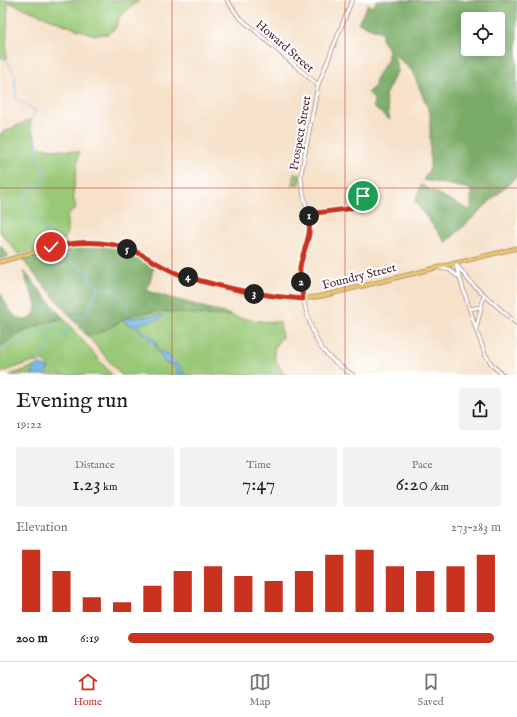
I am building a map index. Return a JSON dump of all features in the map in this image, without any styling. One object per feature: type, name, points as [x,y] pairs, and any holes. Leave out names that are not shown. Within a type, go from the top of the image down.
[{"type":"main road","name":"Foundry Street","points":[[0,262],[67,243],[93,242],[131,250],[179,274],[217,286],[245,293],[281,298],[303,299],[322,296],[517,248]]},
{"type":"street","name":"Howard Street","points":[[227,0],[238,16],[318,85]]},
{"type":"street","name":"Prospect Street","points":[[352,0],[318,85],[301,174],[310,224],[309,236],[300,271],[303,299],[321,348],[331,359],[353,375]]},
{"type":"street","points":[[308,214],[348,209],[360,205]]},
{"type":"street","points":[[455,263],[484,295],[517,324]]},
{"type":"street","points":[[455,263],[458,277],[485,354],[493,366],[502,375]]},
{"type":"street","points":[[438,268],[450,270],[458,277]]},
{"type":"street","points":[[458,277],[465,275]]},
{"type":"street","points":[[476,329],[484,295]]},
{"type":"street","points":[[469,309],[481,307]]},
{"type":"green space","points":[[0,0],[140,0],[120,16],[115,29],[107,34],[95,35],[8,2],[6,59],[0,57]]},
{"type":"green space","points":[[377,0],[517,0],[517,176],[446,243],[415,202],[421,185],[471,211],[471,189],[423,180],[430,168],[430,113],[412,71],[393,53],[398,70],[385,95],[390,120],[373,107],[374,99],[368,92],[375,86],[376,77],[387,61],[389,50],[382,41],[382,32],[358,23],[368,4],[373,7]]},
{"type":"green space","points":[[31,119],[31,126],[37,147],[79,152],[73,195],[76,209],[67,215],[67,231],[64,242],[19,255],[0,232],[0,134]]},
{"type":"green space","points":[[294,174],[300,174],[300,184],[292,184]]},
{"type":"green space","points":[[82,243],[102,245],[119,249],[155,263],[147,291],[231,315],[219,316],[169,312],[144,313],[129,316],[88,337],[21,258],[66,245]]},
{"type":"green space","points":[[0,245],[9,256],[0,260]]},
{"type":"green space","points":[[21,258],[114,281],[212,311],[247,319],[280,322],[282,338],[275,347],[274,356],[285,375],[121,375]]},
{"type":"green space","points":[[24,271],[64,319],[38,325],[0,346],[0,293],[8,308],[16,317],[26,320],[31,318],[35,312],[36,307],[34,298],[26,280]]},
{"type":"green space","points":[[64,319],[112,375],[45,375],[49,367],[44,361],[28,363],[0,373],[0,346],[38,325]]},
{"type":"green space","points":[[35,366],[32,375],[10,375]]},
{"type":"water","points":[[162,315],[160,319],[136,324],[142,331],[154,340],[157,349],[154,344],[135,326],[125,323],[124,321],[128,318]]},
{"type":"water","points":[[158,351],[168,354],[171,360],[176,363],[185,375],[179,375],[173,365],[164,362]]},
{"type":"water","points":[[39,365],[47,367],[48,370],[45,375],[32,375],[35,366]]},
{"type":"waterway","points":[[0,57],[6,59],[15,75],[16,99],[35,110],[30,126],[37,139],[38,159],[44,165],[43,187],[37,187],[32,191],[28,190],[25,194],[30,215],[33,220],[61,241]]},
{"type":"waterway","points":[[64,246],[72,263],[87,271],[93,284],[103,289],[110,288],[118,293],[127,304],[128,311],[126,317],[128,319]]},
{"type":"waterway","points":[[74,319],[74,315],[81,317],[88,314],[98,287]]},
{"type":"waterway","points":[[0,350],[60,324],[69,327]]},
{"type":"waterway","points":[[39,365],[49,346],[60,337],[66,335],[70,325]]},
{"type":"route","points":[[51,247],[67,243],[81,242],[113,245],[131,250],[179,274],[217,286],[245,293],[281,298],[303,299],[300,266],[310,232],[308,214],[352,208],[360,205],[358,198],[363,196]]}]
